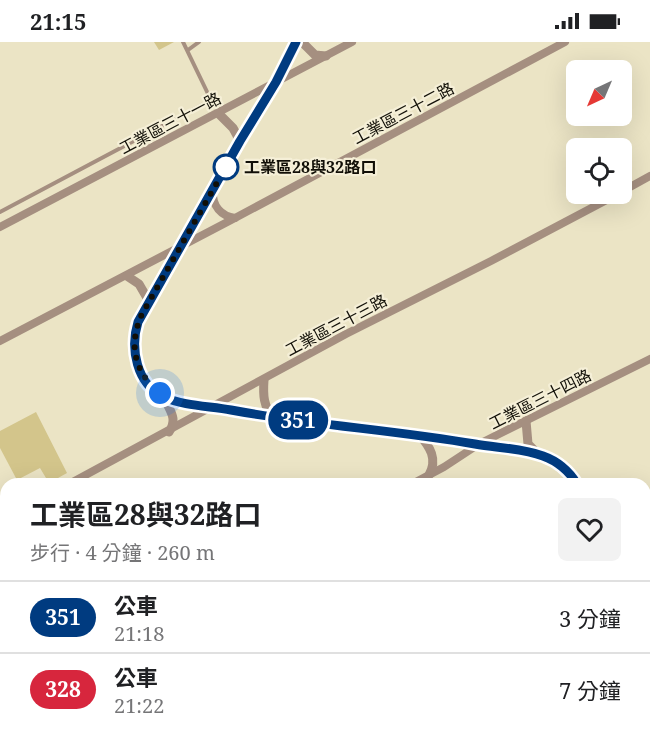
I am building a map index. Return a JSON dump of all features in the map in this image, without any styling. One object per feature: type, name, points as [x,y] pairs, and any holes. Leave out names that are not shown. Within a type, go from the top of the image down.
[{"type":"street","points":[[169,432],[173,424],[173,417],[164,396],[144,378],[135,356],[136,330],[142,314],[276,82],[296,42]]},
{"type":"street","points":[[302,42],[315,55],[326,56]]},
{"type":"street","name":"工業區三十一路","points":[[0,227],[352,42]]},
{"type":"street","name":"工業區三十二路","points":[[0,341],[127,276],[564,42]]},
{"type":"street","points":[[218,113],[233,128],[240,141]]},
{"type":"street","name":"工業區三十三路","points":[[632,186],[650,176]]},
{"type":"street","points":[[213,191],[218,210],[225,216],[235,218]]},
{"type":"street","name":"工業區三十三路","points":[[81,478],[346,334],[598,204]]},
{"type":"street","points":[[127,276],[139,284],[150,303]]},
{"type":"street","name":"工業區三十四路","points":[[423,478],[479,444],[650,359]]},
{"type":"street","points":[[264,380],[264,402],[266,409],[274,418]]},
{"type":"street","points":[[164,396],[274,418],[419,434],[539,454]]},
{"type":"street","points":[[526,421],[528,444],[539,454],[565,469],[572,478]]},
{"type":"street","points":[[419,434],[432,453],[433,465],[429,475]]},
{"type":"lane","points":[[0,212],[211,100],[183,42]]},
{"type":"lane","points":[[188,50],[199,42]]},
{"type":"shaded area","points":[[0,42],[650,42],[650,478],[0,478]]},
{"type":"building","points":[[154,42],[174,42],[159,50]]},
{"type":"building","points":[[36,412],[67,473],[58,478],[46,478],[40,468],[21,478],[16,478],[0,448],[0,431]]},
{"type":"bus line","name":"351","points":[[296,42],[276,82],[138,322],[134,348],[137,364],[144,378],[164,396],[185,402],[274,418],[419,434],[539,454],[565,469],[572,478]]},
{"type":"place","name":"工業區28與32路口","points":[[226,167]]},
{"type":"route","points":[[160,393],[144,378],[137,364],[134,338],[138,322],[226,167]]}]
